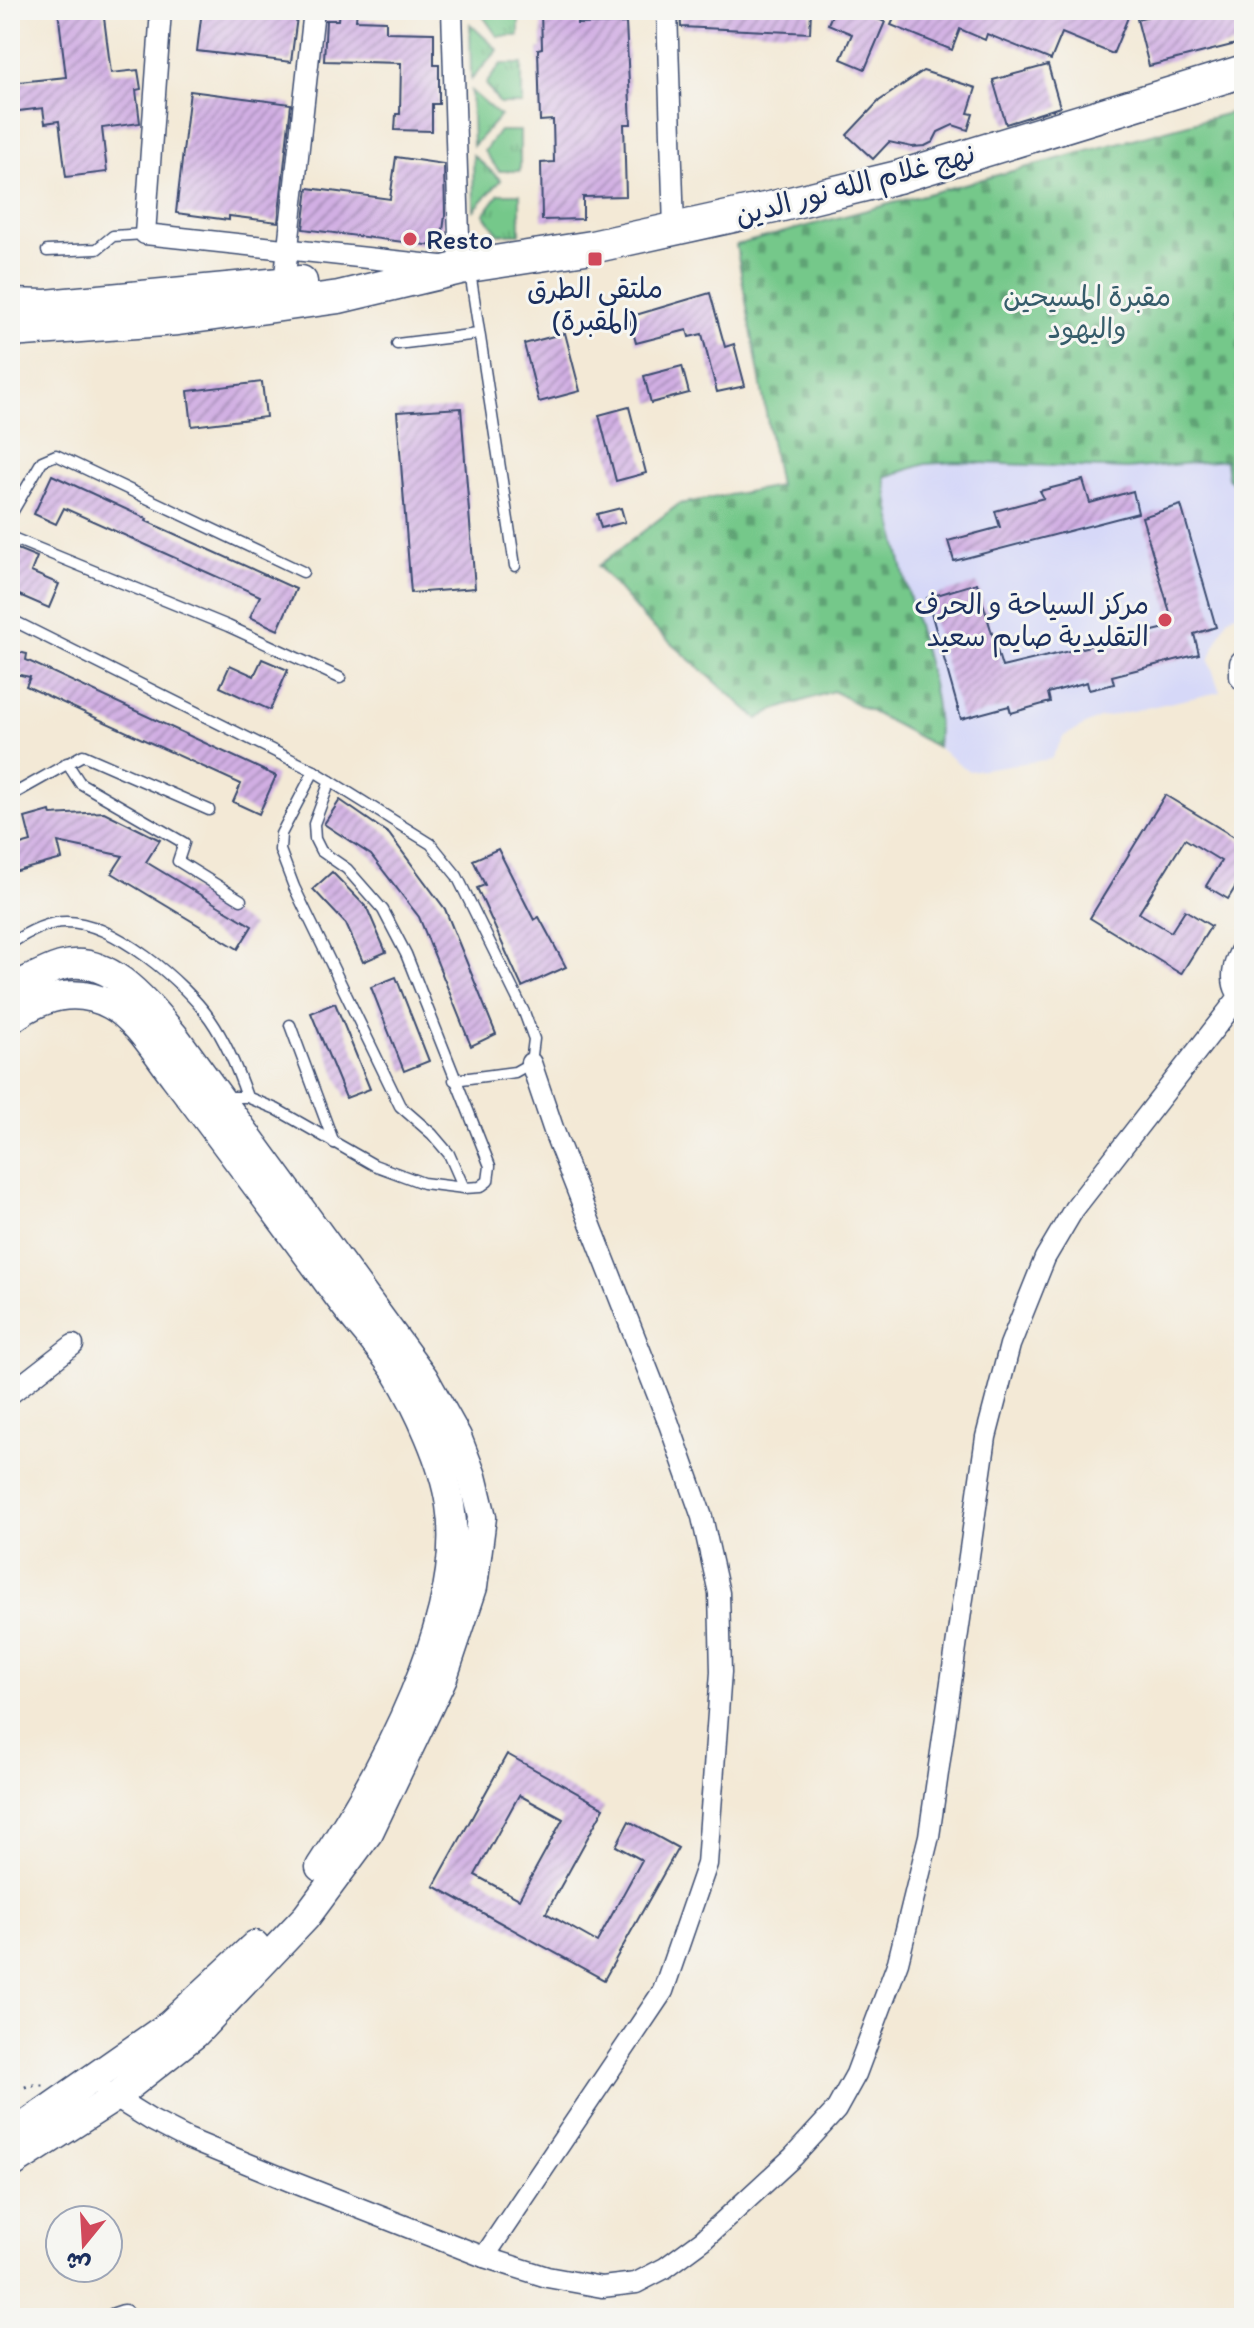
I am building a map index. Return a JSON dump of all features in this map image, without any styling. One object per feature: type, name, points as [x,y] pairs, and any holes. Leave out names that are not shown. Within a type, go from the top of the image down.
[{"type":"main road","name":"نهج غلام الله نور الدين","points":[[284,294],[592,247],[898,177],[1244,71]]},
{"type":"main road","points":[[10,305],[46,306],[284,294]]},
{"type":"main road","points":[[10,331],[178,319],[284,294]]},
{"type":"street","points":[[161,10],[145,234],[464,267],[452,10]]},
{"type":"street","points":[[284,294],[314,10]]},
{"type":"street","points":[[667,10],[674,229]]},
{"type":"street","points":[[1244,664],[1244,676]]},
{"type":"street","points":[[90,2080],[151,2120],[209,2148],[484,2257],[547,2277],[602,2287],[636,2283],[665,2268],[703,2240],[793,2157],[836,2110],[856,2074],[898,1962],[929,1836],[986,1437],[1010,1345],[1045,1258],[1074,1209],[1242,998],[1234,987],[1232,971],[1244,945]]},
{"type":"street","points":[[10,989],[63,965],[93,966],[138,993],[175,1037],[424,1378],[457,1437],[472,1476],[482,1517],[473,1587],[443,1677],[369,1832],[306,1917],[195,2034],[114,2098],[10,2165]]},
{"type":"street","points":[[10,1020],[47,998],[65,995],[88,997],[112,1006],[126,1017],[396,1371],[436,1451],[451,1505],[452,1560],[440,1628],[391,1742],[353,1818],[312,1881],[254,1947],[169,2025],[10,2136]]},
{"type":"street","points":[[484,2257],[663,1991],[707,1864],[721,1672],[719,1593],[702,1517],[531,1063]]},
{"type":"street","points":[[10,1394],[73,1345]]},
{"type":"street","points":[[115,2318],[124,2315],[125,2318]]},
{"type":"lane","points":[[47,251],[97,249],[113,236],[145,234]]},
{"type":"lane","points":[[464,267],[478,334],[515,566]]},
{"type":"lane","points":[[397,344],[478,334]]},
{"type":"lane","points":[[10,516],[42,461],[56,455],[303,572]]},
{"type":"lane","points":[[10,537],[228,626],[340,678]]},
{"type":"lane","points":[[10,619],[314,771],[431,844],[457,876],[524,1012],[534,1039],[531,1063],[515,1072],[454,1080]]},
{"type":"lane","points":[[10,796],[83,755],[209,810]]},
{"type":"lane","points":[[67,763],[80,783],[184,843],[178,861],[241,900]]},
{"type":"lane","points":[[314,771],[281,834],[280,850],[294,887],[400,1106],[449,1154],[464,1188]]},
{"type":"lane","points":[[218,1098],[247,1097],[276,1109],[374,1165],[423,1183],[464,1188],[480,1187],[488,1181],[490,1166],[406,954],[383,910],[347,869],[321,851],[315,839],[314,824],[330,781]]},
{"type":"lane","points":[[10,944],[38,928],[67,922],[99,931],[148,956],[185,990],[211,1020],[235,1065],[247,1097]]},
{"type":"lane","points":[[290,1025],[334,1143]]},
{"type":"shaded area","points":[[1227,460],[1228,478],[1244,492],[1244,609],[1227,619],[1209,660],[1220,692],[1099,718],[1064,736],[1051,759],[969,771],[937,747],[939,728],[923,648],[900,563],[885,477],[925,464],[956,462],[1127,469]]},
{"type":"green space","points":[[487,10],[519,10],[519,36],[497,36],[483,16]]},
{"type":"green space","points":[[470,24],[498,50],[471,80]]},
{"type":"green space","points":[[501,64],[522,64],[522,104],[500,104],[486,84]]},
{"type":"green space","points":[[471,91],[500,116],[473,146]]},
{"type":"green space","name":"مقبرة المسيحين واليهود","points":[[1244,109],[1244,492],[1228,478],[1226,460],[1127,469],[956,462],[925,464],[885,477],[907,588],[934,693],[937,747],[833,691],[772,711],[758,719],[645,620],[598,566],[679,504],[779,486],[736,245]]},
{"type":"green space","points":[[499,131],[520,131],[520,171],[499,171],[484,151]]},
{"type":"green space","points":[[473,155],[501,180],[474,210]]},
{"type":"green space","points":[[499,194],[520,194],[520,234],[499,234],[484,214]]},
{"type":"building","points":[[58,10],[103,10],[111,73],[138,70],[141,89],[136,90],[140,123],[102,128],[107,172],[66,177],[59,121],[45,123],[43,108],[10,112],[10,83],[66,77]]},
{"type":"building","points":[[202,10],[298,10],[291,62],[197,51]]},
{"type":"building","points":[[339,10],[357,10],[356,20],[386,21],[386,32],[434,33],[434,65],[439,65],[439,104],[432,104],[432,131],[395,130],[396,114],[400,114],[401,63],[324,61],[326,20],[338,20]]},
{"type":"building","points":[[541,10],[577,10],[577,24],[626,23],[631,124],[624,124],[626,196],[583,197],[583,219],[542,220],[541,163],[554,162],[553,120],[540,121],[538,49],[542,48]]},
{"type":"building","points":[[680,10],[811,10],[810,33],[681,27]]},
{"type":"building","points":[[834,10],[858,10],[885,22],[865,69],[841,59],[852,34],[828,24]]},
{"type":"building","points":[[898,10],[1131,10],[1113,54],[1062,33],[1051,60],[987,34],[985,40],[960,29],[952,50],[891,25]]},
{"type":"building","points":[[1173,10],[1244,10],[1244,42],[1149,66],[1137,19]]},
{"type":"building","points":[[1048,65],[1060,107],[1006,124],[993,80]]},
{"type":"building","points":[[923,71],[976,88],[968,113],[973,114],[968,130],[953,125],[938,132],[933,142],[925,146],[912,147],[889,142],[873,159],[847,135],[879,101]]},
{"type":"building","points":[[190,91],[291,104],[278,222],[176,213]]},
{"type":"building","points":[[396,157],[444,164],[445,215],[441,247],[303,229],[308,188],[390,199]]},
{"type":"building","points":[[710,293],[725,347],[734,344],[745,386],[717,392],[702,334],[689,337],[687,330],[636,343],[629,317]]},
{"type":"building","points":[[565,333],[580,391],[539,402],[524,344]]},
{"type":"building","points":[[682,366],[689,393],[651,403],[644,376]]},
{"type":"building","points":[[262,382],[266,417],[192,426],[188,391]]},
{"type":"building","points":[[629,407],[646,473],[616,481],[599,415]]},
{"type":"building","points":[[461,408],[475,588],[411,593],[397,412]]},
{"type":"building","points":[[52,475],[296,589],[278,630],[250,617],[260,596],[64,508],[56,524],[34,514]]},
{"type":"building","points":[[1083,480],[1090,503],[1133,491],[1138,513],[954,561],[948,541],[1000,527],[995,511],[1044,498],[1040,491]]},
{"type":"building","points":[[1181,505],[1216,627],[1194,634],[1199,654],[1112,676],[1114,684],[1089,690],[1087,682],[1048,693],[1050,702],[1011,713],[1009,706],[961,719],[927,598],[977,583],[1002,667],[1174,626],[1142,517]]},
{"type":"building","points":[[621,508],[625,522],[601,528],[597,514]]},
{"type":"building","points":[[10,546],[37,557],[31,572],[59,584],[49,608],[10,591]]},
{"type":"building","points":[[10,650],[27,654],[26,660],[276,776],[259,814],[233,802],[241,784],[26,686],[30,677],[10,673]]},
{"type":"building","points":[[262,659],[288,670],[270,710],[220,687],[230,665],[254,676]]},
{"type":"building","points":[[1165,795],[1244,843],[1244,873],[1228,899],[1206,886],[1221,861],[1185,839],[1139,913],[1171,932],[1185,910],[1211,926],[1181,974],[1090,918]]},
{"type":"building","points":[[340,800],[389,834],[445,909],[496,1034],[471,1046],[419,917],[371,855],[324,824]]},
{"type":"building","points":[[50,811],[51,815],[104,812],[160,840],[146,862],[252,926],[238,949],[112,873],[123,856],[58,842],[62,859],[10,873],[10,848],[31,842],[25,818]]},
{"type":"building","points":[[498,849],[534,920],[539,917],[566,967],[522,987],[477,888],[485,885],[473,860]]},
{"type":"building","points":[[332,872],[367,908],[386,952],[363,962],[346,924],[313,889]]},
{"type":"building","points":[[396,977],[429,1061],[404,1071],[371,987]]},
{"type":"building","points":[[335,1003],[370,1089],[346,1098],[311,1013]]},
{"type":"building","points":[[507,1754],[604,1808],[546,1913],[597,1942],[642,1860],[616,1846],[629,1821],[678,1848],[604,1980],[434,1886]],"holes":[[[519,1795],[563,1819],[519,1899],[475,1875]]]},
{"type":"place","name":"Resto","points":[[410,239]]},
{"type":"place","name":"ملتقى الطرق (المقبرة)","points":[[595,259]]},
{"type":"place","name":"مركز السياحة و الحرف التقليدية صايم سعيد","points":[[1165,620]]}]
